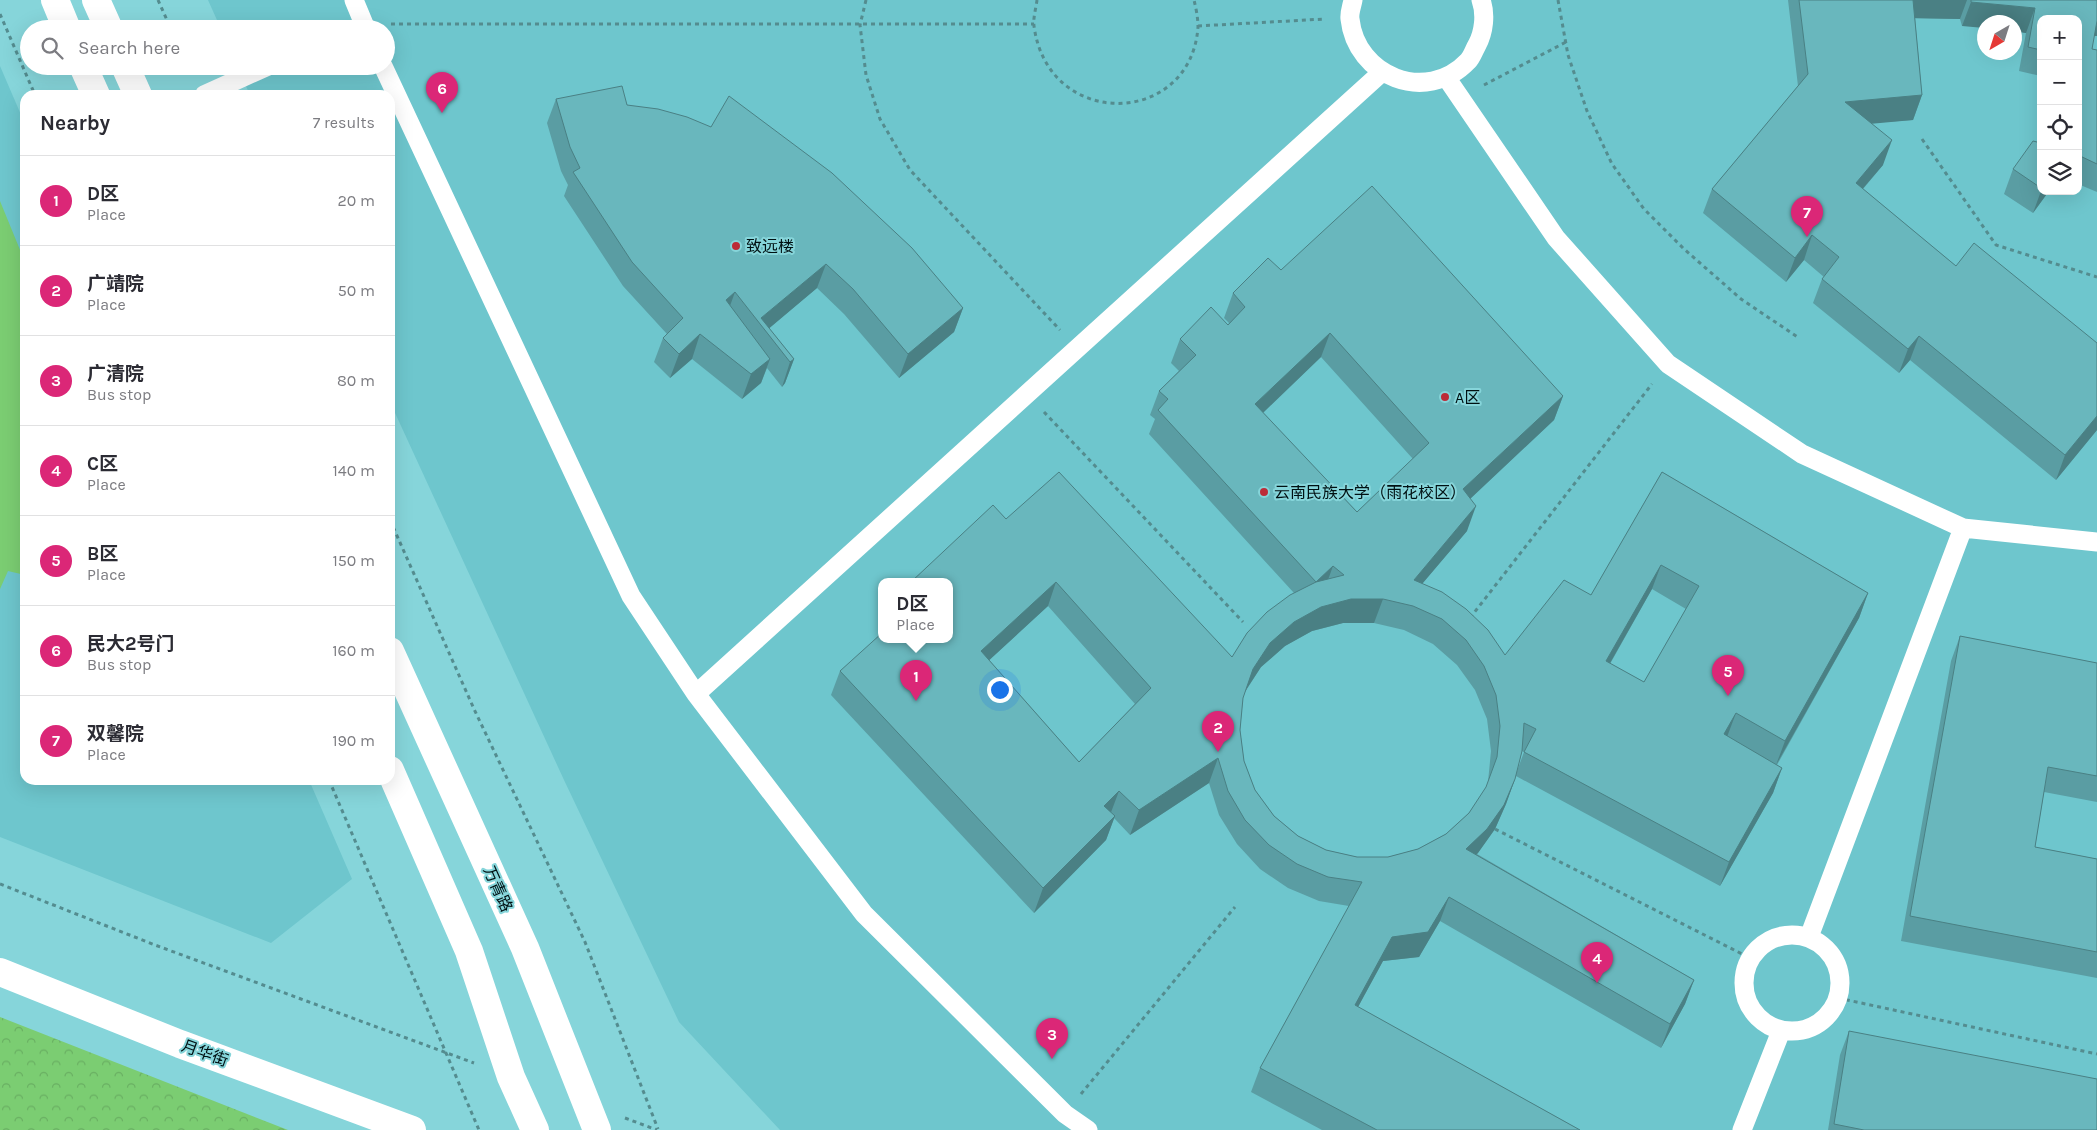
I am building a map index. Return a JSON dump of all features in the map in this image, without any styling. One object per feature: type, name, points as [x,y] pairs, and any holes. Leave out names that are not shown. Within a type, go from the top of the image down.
[{"type":"main road","points":[[55,0],[63,20]]},
{"type":"main road","points":[[96,0],[105,20]]},
{"type":"main road","points":[[87,75],[94,90]]},
{"type":"main road","points":[[129,75],[136,90]]},
{"type":"main road","name":"万青路","points":[[395,662],[525,948],[598,1130]]},
{"type":"main road","points":[[395,781],[469,951],[512,1077],[535,1130]]},
{"type":"main road","name":"月华街","points":[[0,972],[180,1044],[412,1130]]},
{"type":"lane","points":[[354,0],[362,20]]},
{"type":"lane","points":[[1351,9],[1358,49],[1382,73],[1413,84],[1446,77],[1468,61],[1482,36],[1484,8],[1481,0]]},
{"type":"lane","points":[[696,694],[1382,73]]},
{"type":"lane","points":[[215,90],[248,75]]},
{"type":"lane","points":[[387,75],[394,90]]},
{"type":"lane","points":[[1446,77],[1556,238],[1668,364],[1802,454],[1963,528],[2097,542]]},
{"type":"lane","points":[[395,92],[631,596],[696,694],[864,914],[1065,1114],[1088,1130]]},
{"type":"lane","points":[[1809,937],[1963,528]]},
{"type":"lane","points":[[1787,934],[1809,937],[1829,952],[1840,974],[1838,998],[1826,1018],[1804,1030],[1780,1031],[1760,1020],[1747,1002],[1743,980],[1750,958],[1765,942],[1787,934]]},
{"type":"lane","points":[[1742,1130],[1780,1031]]},
{"type":"path","points":[[158,0],[167,20]]},
{"type":"path","points":[[866,0],[860,25],[866,75],[880,118],[910,170],[1078,348]]},
{"type":"path","points":[[1037,0],[1034,24],[1040,55],[1058,81],[1085,98],[1116,105],[1146,99],[1173,82],[1191,56],[1198,26],[1194,0]]},
{"type":"path","points":[[1558,0],[1568,56],[1592,120],[1612,164],[1644,210],[1684,249],[1741,298],[1799,338]]},
{"type":"path","points":[[1198,26],[1351,9]]},
{"type":"path","points":[[0,14],[20,60]]},
{"type":"path","points":[[395,26],[1034,24]]},
{"type":"path","points":[[1460,98],[1566,42]]},
{"type":"path","points":[[26,75],[33,90]]},
{"type":"path","points":[[1922,139],[1996,244],[2097,277]]},
{"type":"path","points":[[1468,620],[1668,364]]},
{"type":"path","points":[[1027,394],[1243,622]]},
{"type":"path","points":[[395,531],[474,709],[585,942],[658,1130]]},
{"type":"path","points":[[332,785],[479,1130]]},
{"type":"path","points":[[1495,829],[1750,958]]},
{"type":"path","points":[[0,884],[155,945],[512,1077]]},
{"type":"path","points":[[1065,1114],[1236,906]]},
{"type":"path","points":[[1838,998],[2097,1054]]},
{"type":"path","points":[[586,1104],[658,1130]]},
{"type":"shaded area","name":"云南民族大学（雨花校区）","points":[[208,0],[2097,0],[2097,1130],[780,1130],[679,1022],[564,780],[395,413],[395,90],[248,90],[241,75],[395,75],[395,20],[217,20]]},
{"type":"shaded area","points":[[0,66],[20,112],[20,785],[311,785],[352,879],[271,943],[0,837]]},
{"type":"green space","points":[[0,201],[20,250],[20,574],[8,571],[0,589]]},
{"type":"green space","points":[[0,1017],[288,1130],[0,1130]]},
{"type":"building","points":[[1799,0],[1913,0],[1922,95],[1845,102],[1892,140],[1856,183],[1956,266],[1974,243],[2097,343],[2097,416],[2065,455],[1919,336],[1908,349],[1822,279],[1839,257],[1812,235],[1795,258],[1712,189],[1808,74]]},
{"type":"building","points":[[1971,0],[2097,0],[2097,21],[2092,49],[2097,50],[2097,164],[2082,157],[2082,15],[2037,15],[2037,49],[2028,47],[2035,8],[1971,2]]},
{"type":"building","name":"致远楼","points":[[622,86],[627,105],[658,109],[687,117],[711,127],[729,96],[832,173],[912,248],[963,308],[908,354],[853,289],[826,264],[761,318],[794,359],[790,362],[735,292],[726,300],[770,359],[751,374],[700,334],[679,354],[663,338],[683,318],[632,262],[573,172],[580,168],[570,147],[556,99]]},
{"type":"building","points":[[2033,141],[2037,142],[2037,185],[2013,169]]},
{"type":"building","points":[[1372,186],[1563,396],[1463,489],[1476,506],[1414,580],[1442,592],[1466,609],[1488,630],[1505,655],[1564,580],[1591,595],[1662,472],[1868,593],[1785,741],[1736,713],[1724,734],[1782,768],[1729,862],[1524,752],[1536,729],[1524,723],[1522,751],[1515,779],[1504,805],[1487,829],[1466,849],[1694,980],[1670,1024],[1449,897],[1428,932],[1392,937],[1355,1005],[1580,1130],[1377,1130],[1260,1068],[1362,882],[1328,877],[1297,864],[1269,845],[1245,820],[1228,791],[1218,758],[1139,810],[1119,791],[1104,806],[1115,816],[1043,888],[840,671],[878,637],[878,643],[953,643],[953,578],[915,578],[993,505],[1006,519],[1059,472],[1232,657],[1247,633],[1267,612],[1290,595],[1316,582],[1158,410],[1168,399],[1159,391],[1196,355],[1180,339],[1211,307],[1228,325],[1245,307],[1233,293],[1268,258],[1281,270]],"holes":[[[1330,333],[1429,443],[1357,512],[1255,404]],[[1661,565],[1699,586],[1644,682],[1606,661]],[[1333,566],[1344,575],[1316,582]],[[1056,582],[1151,688],[1079,762],[981,651]],[[1351,599],[1383,599],[1413,606],[1442,619],[1466,640],[1484,666],[1496,695],[1500,726],[1497,757],[1486,787],[1469,813],[1446,834],[1418,849],[1388,857],[1357,857],[1326,850],[1298,836],[1274,816],[1255,790],[1244,761],[1240,730],[1243,698],[1253,669],[1270,643],[1294,622],[1321,607]]]},
{"type":"building","points":[[1960,636],[2097,663],[2097,776],[2048,767],[2035,847],[2097,859],[2097,952],[1910,916]]},
{"type":"building","points":[[1849,1031],[2097,1079],[2097,1130],[1864,1130],[1834,1124]]},
{"type":"place","name":"民大2号门","points":[[442,113]]},
{"type":"place","name":"双馨院","points":[[1807,237]]},
{"type":"place","name":"致远楼","points":[[736,246]]},
{"type":"place","name":"A区","points":[[1445,397]]},
{"type":"place","name":"云南民族大学（雨花校区）","points":[[1264,492]]},
{"type":"place","name":"B区","points":[[1728,696]]},
{"type":"place","name":"D区","points":[[916,701]]},
{"type":"place","name":"广靖院","points":[[1218,752]]},
{"type":"place","name":"C区","points":[[1597,983]]},
{"type":"place","name":"广清院","points":[[1052,1059]]}]
